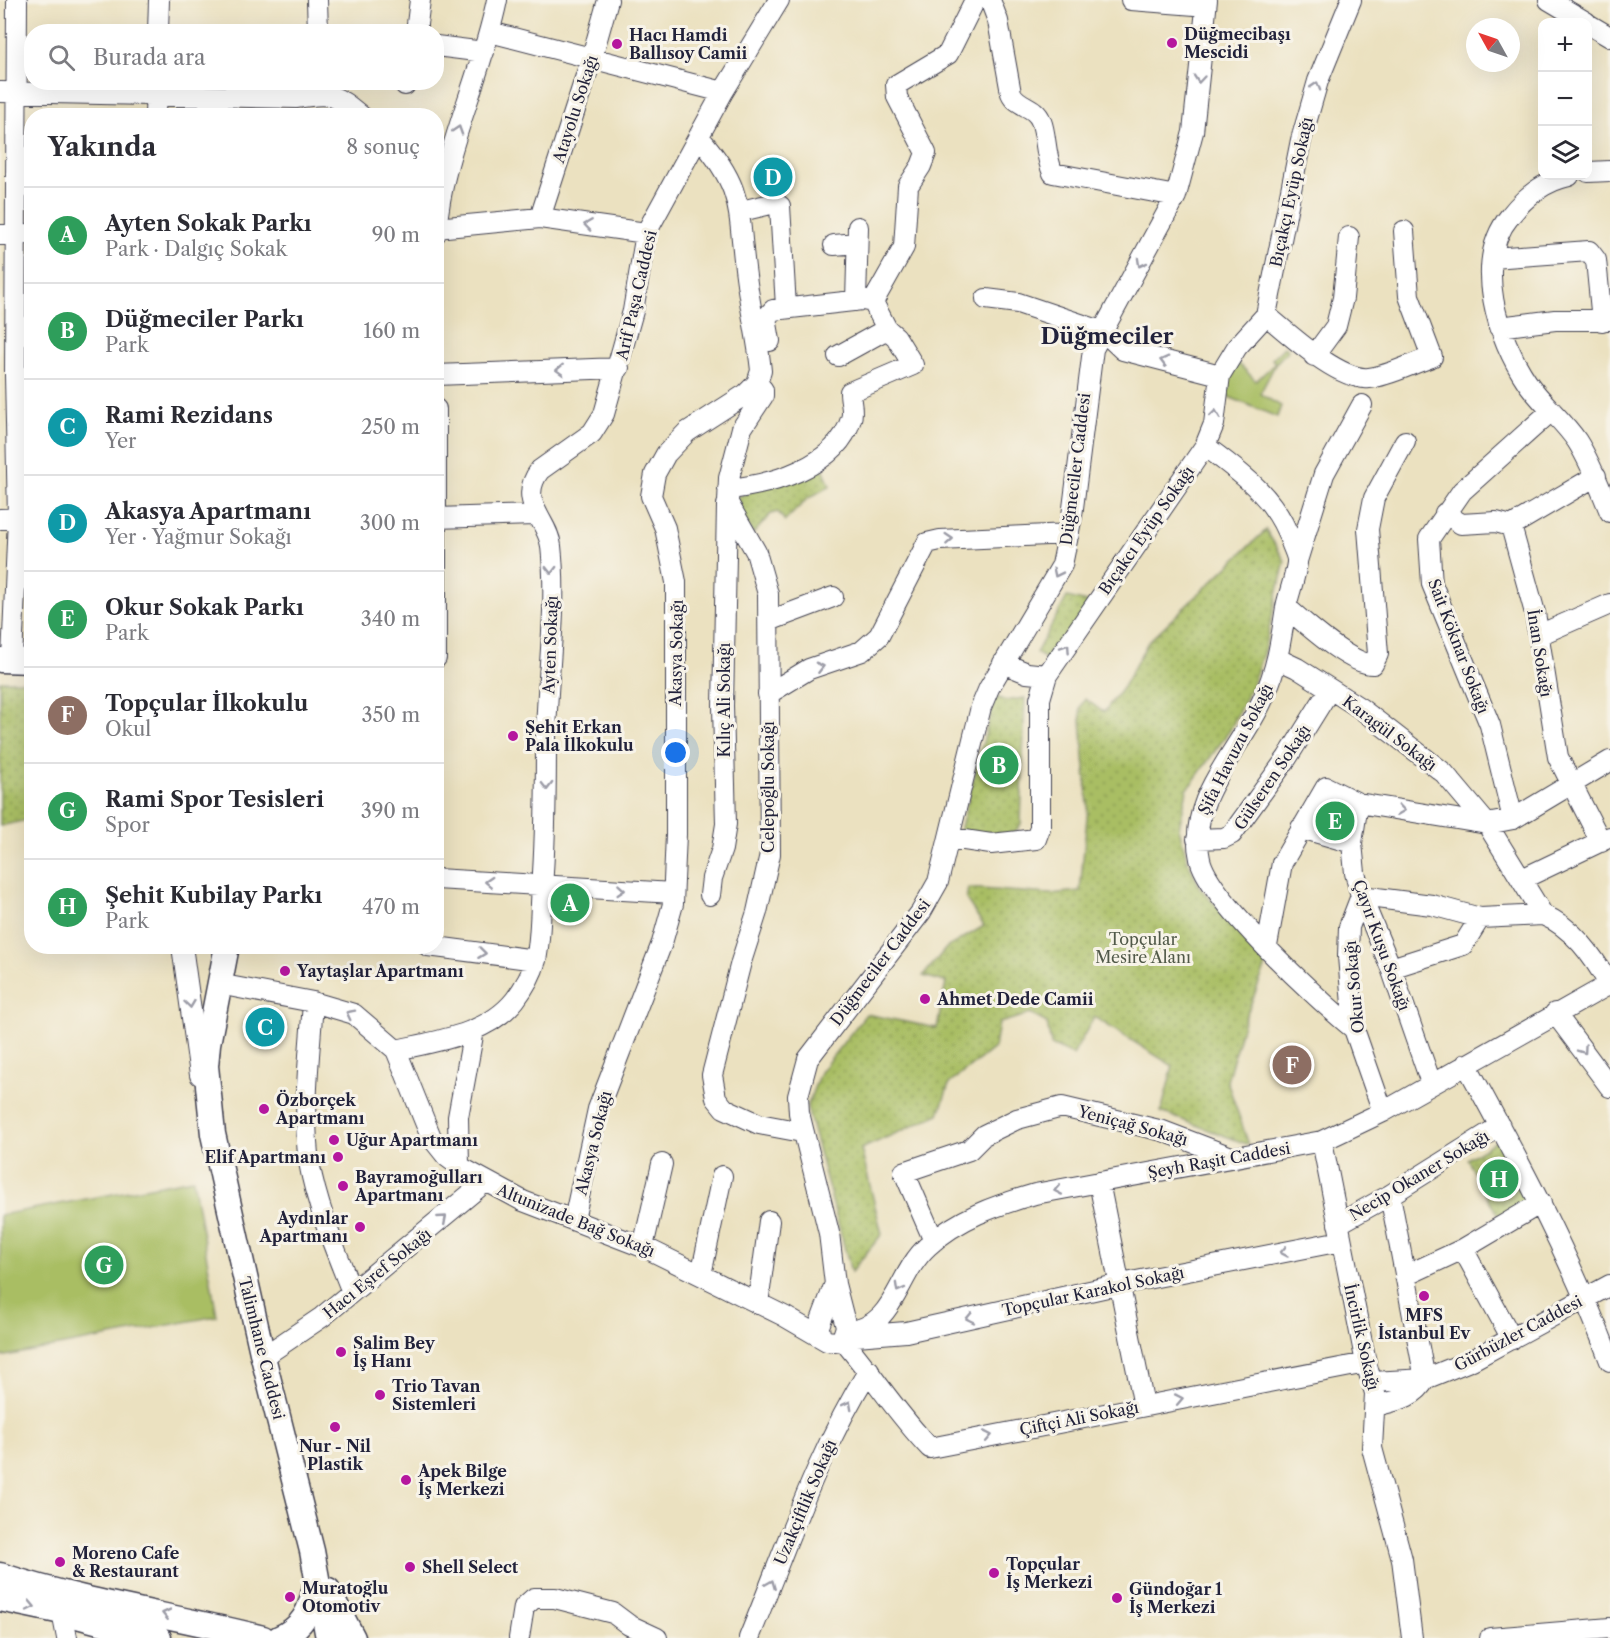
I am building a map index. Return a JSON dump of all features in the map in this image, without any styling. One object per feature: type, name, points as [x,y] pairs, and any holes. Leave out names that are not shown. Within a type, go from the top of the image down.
[{"type":"main road","name":"Talimhane Caddesi","points":[[226,954],[213,1070],[212,1120],[230,1215],[317,1575],[328,1638]]},
{"type":"main road","name":"Talimhane Caddesi","points":[[224,985],[234,954]]},
{"type":"main road","points":[[0,1575],[58,1602],[159,1638]]},
{"type":"main road","name":"Talimhane Caddesi","points":[[317,1575],[324,1582],[353,1638]]},
{"type":"main road","points":[[279,1638],[294,1631],[308,1614],[317,1575]]},
{"type":"main road","points":[[0,1599],[58,1602],[160,1613],[263,1638]]},
{"type":"street","points":[[15,666],[16,376],[8,302],[16,234],[8,92],[16,0]]},
{"type":"street","points":[[158,24],[159,0]]},
{"type":"street","points":[[317,0],[318,24]]},
{"type":"street","points":[[418,24],[420,0]]},
{"type":"street","points":[[444,155],[484,52],[497,0]]},
{"type":"street","name":"Atayolu Sokağı","points":[[540,218],[608,0]]},
{"type":"street","name":"Arif Paşa Caddesi","points":[[536,515],[531,492],[533,478],[540,470],[592,433],[604,414],[619,368],[633,311],[646,233],[723,92],[779,0]]},
{"type":"street","points":[[865,302],[904,247],[908,186],[921,166],[926,153],[897,97],[896,85],[948,54],[975,0]]},
{"type":"street","points":[[990,0],[998,21],[1011,93],[1014,101],[1037,113],[1042,122],[1046,156],[1053,173],[1066,177],[1133,186],[1176,196]]},
{"type":"street","points":[[1131,0],[1195,5],[1206,2]]},
{"type":"street","name":"Bıçakçı Eyüp Sokağı","points":[[1266,315],[1301,141],[1318,81],[1351,0]]},
{"type":"street","points":[[1549,0],[1579,18]]},
{"type":"street","name":"Düğmeciler Caddesi","points":[[844,1332],[829,1233],[802,1132],[798,1096],[808,1059],[921,912],[938,882],[951,838],[981,707],[1003,663],[1062,566],[1069,534],[1093,349],[1176,196],[1193,132],[1206,2]]},
{"type":"street","points":[[1592,26],[1610,37]]},
{"type":"street","points":[[490,32],[723,92]]},
{"type":"street","points":[[444,47],[484,52]]},
{"type":"street","points":[[8,92],[82,90]]},
{"type":"street","points":[[154,108],[155,90]]},
{"type":"street","points":[[185,90],[307,98],[339,97],[352,108]]},
{"type":"street","points":[[699,137],[729,176],[741,211],[746,277],[759,350],[758,379],[767,375],[773,365],[766,318],[768,313],[786,307],[865,302]]},
{"type":"street","points":[[1592,172],[1610,171]]},
{"type":"street","points":[[1558,180],[1546,184],[1517,207],[1503,223],[1493,258],[1492,279],[1499,327],[1527,381],[1550,412],[1576,440],[1596,476],[1610,512]]},
{"type":"street","points":[[741,211],[776,203],[780,206],[786,307]]},
{"type":"street","points":[[444,227],[540,218],[646,233]]},
{"type":"street","points":[[986,299],[1018,303],[1104,332],[1123,350],[1220,375],[1237,347],[1266,315],[1314,356],[1358,377],[1370,378],[1432,357],[1409,296],[1404,231]]},
{"type":"street","points":[[728,496],[788,475],[826,455],[851,420],[850,392],[913,365],[896,337],[865,302],[858,235],[834,245]]},
{"type":"street","points":[[1314,356],[1336,326],[1343,298],[1349,237]]},
{"type":"street","points":[[1493,258],[1589,251],[1596,260],[1606,321],[1555,320],[1499,327]]},
{"type":"street","points":[[838,356],[887,329]]},
{"type":"street","points":[[444,375],[619,368]]},
{"type":"street","name":"Bıçakcı Eyüp Sokağı","points":[[951,838],[991,844],[1036,839],[1040,828],[1040,699],[1047,675],[1205,446],[1214,424],[1220,375]]},
{"type":"street","name":"Kılıç Ali Sokağı","points":[[710,895],[726,824],[723,706],[728,496],[742,428],[763,396],[758,379]]},
{"type":"street","name":"Akasya Sokağı","points":[[574,1220],[598,1109],[662,943],[673,893],[676,825],[676,582],[664,528],[651,496],[655,474],[666,454],[687,432],[738,401],[758,379]]},
{"type":"street","name":"Şifa Havuzu Sokağı","points":[[1354,1029],[1328,1008],[1220,896],[1208,879],[1200,861],[1197,826],[1206,799],[1264,699],[1278,659],[1286,608],[1324,474],[1362,405]]},
{"type":"street","name":"Sait Köknar Sokağı","points":[[1513,819],[1490,725],[1432,584],[1429,539],[1462,491],[1550,412]]},
{"type":"street","points":[[1286,608],[1354,657],[1364,663],[1372,664],[1378,654],[1368,529],[1374,498],[1405,441]]},
{"type":"street","points":[[1205,446],[1259,488],[1278,511],[1298,561]]},
{"type":"street","points":[[1445,513],[1461,524],[1496,522],[1511,526],[1596,476]]},
{"type":"street","name":"Celepoğlu Sokağı","points":[[728,496],[756,552],[768,594],[770,854],[760,902],[716,1056],[712,1086],[716,1098],[724,1108],[735,1115],[788,1131],[802,1132]]},
{"type":"street","points":[[444,518],[536,515]]},
{"type":"street","name":"Ayten Sokağı","points":[[396,1050],[474,1030],[495,1018],[514,1000],[530,976],[536,960],[548,794],[546,736],[550,676],[551,543],[536,515]]},
{"type":"street","name":"İnan Sokağı","points":[[1511,526],[1539,635],[1558,757],[1606,840]]},
{"type":"street","points":[[768,694],[809,669],[862,651],[879,636],[927,543],[1069,534]]},
{"type":"street","points":[[769,621],[833,597]]},
{"type":"street","points":[[1539,635],[1610,604]]},
{"type":"street","name":"Karagül Sokağı","points":[[1278,659],[1360,708],[1444,773],[1487,824],[1543,915]]},
{"type":"street","points":[[1003,663],[1027,673],[1047,675]]},
{"type":"street","name":"Gülseren Sokağı","points":[[1197,839],[1224,838],[1232,834],[1287,758],[1330,689]]},
{"type":"street","points":[[1267,945],[1282,863],[1326,787],[1358,803],[1487,824],[1513,819],[1610,761]]},
{"type":"street","name":"Çayır Kuşu Sokağı","points":[[1358,803],[1352,843],[1355,873],[1361,896],[1391,968],[1431,1083]]},
{"type":"street","points":[[1301,828],[1352,843]]},
{"type":"street","points":[[1522,879],[1606,840]]},
{"type":"street","points":[[444,879],[673,893]]},
{"type":"street","points":[[1361,896],[1432,905],[1480,918],[1543,915],[1558,921],[1570,930],[1610,984]]},
{"type":"street","name":"Okur Sokağı","points":[[1361,896],[1349,927],[1348,956],[1354,1029],[1383,1112]]},
{"type":"street","points":[[1391,968],[1463,945],[1480,918]]},
{"type":"street","points":[[444,948],[536,960]]},
{"type":"street","points":[[183,954],[198,1064],[204,1098],[212,1120]]},
{"type":"street","name":"Şeyh Raşit Caddesi","points":[[844,1332],[862,1330],[881,1318],[917,1257],[964,1219],[990,1207],[1035,1194],[1322,1141],[1383,1112],[1610,984]]},
{"type":"street","name":"Altunizade Bağ Sokağı","points":[[224,985],[313,1002],[354,1014],[396,1050],[431,1137],[447,1157],[485,1182],[523,1201],[643,1247],[784,1316],[822,1324]]},
{"type":"street","points":[[313,1002],[309,1065],[309,1159],[314,1185],[329,1234],[352,1292]]},
{"type":"street","points":[[1555,1013],[1610,1087]]},
{"type":"street","points":[[459,1166],[458,1117],[474,1030]]},
{"type":"street","points":[[1466,1064],[1541,1203],[1586,1298],[1610,1361]]},
{"type":"street","name":"Yeniçağ Sokağı","points":[[934,1241],[904,1172],[969,1150],[984,1135],[1046,1109],[1062,1107],[1163,1131],[1234,1158]]},
{"type":"street","name":"Necip Okaner Sokağı","points":[[1340,1232],[1390,1195],[1500,1126]]},
{"type":"street","name":"İncirlik Sokağı","points":[[1322,1141],[1366,1363],[1373,1382],[1375,1406],[1372,1448],[1402,1559],[1412,1638]]},
{"type":"street","points":[[643,1247],[662,1164]]},
{"type":"street","points":[[701,1275],[722,1176]]},
{"type":"street","name":"Hacı Eşref Sokağı","points":[[264,1357],[322,1317],[485,1182]]},
{"type":"street","points":[[1099,1182],[1144,1406]]},
{"type":"street","points":[[1375,1406],[1410,1395],[1422,1386],[1425,1379],[1390,1195]]},
{"type":"street","points":[[1405,1276],[1463,1250],[1541,1203]]},
{"type":"street","points":[[758,1304],[769,1221]]},
{"type":"street","name":"Topçular Karakol Sokağı","points":[[822,1324],[831,1342],[844,1332],[877,1336],[906,1332],[1340,1232]]},
{"type":"street","points":[[1463,1250],[1512,1338]]},
{"type":"street","points":[[822,1324],[835,1284]]},
{"type":"street","name":"Gürbüzler Caddesi","points":[[1425,1379],[1472,1360],[1610,1285]]},
{"type":"street","name":"Çiftçi Ali Sokağı","points":[[844,1332],[903,1421],[930,1448],[1366,1363]]},
{"type":"street","name":"Uzakçiftlik Sokağı","points":[[749,1638],[824,1452],[869,1370]]},
{"type":"street","points":[[1373,1382],[1425,1379]]},
{"type":"street","points":[[519,1638],[524,1607],[534,1598],[555,1598],[613,1613],[629,1625],[657,1638]]},
{"type":"street","points":[[58,1602],[67,1638]]},
{"type":"street","points":[[1490,1638],[1610,1628]]},
{"type":"green space","points":[[1284,347],[1288,350],[1276,363],[1260,394],[1281,406],[1277,417],[1224,395],[1228,376],[1238,363],[1256,381],[1275,363],[1272,359]]},
{"type":"green space","points":[[821,462],[830,486],[807,499],[785,521],[778,512],[771,514],[753,534],[732,499]]},
{"type":"green space","name":"Topçular Mesire Alanı","points":[[1266,530],[1285,561],[1264,651],[1253,682],[1230,730],[1187,790],[1179,828],[1187,859],[1200,888],[1267,963],[1244,1021],[1227,1081],[1249,1145],[1161,1112],[1173,1066],[1094,1017],[1073,1055],[1051,1045],[1047,1023],[1030,1014],[999,1023],[995,1047],[949,1084],[939,1114],[861,1149],[882,1234],[851,1272],[807,1107],[820,1072],[866,1014],[937,1028],[946,982],[923,976],[946,948],[984,926],[966,899],[968,888],[1050,894],[1080,891],[1088,806],[1080,708],[1085,699],[1104,712],[1123,687],[1148,642]]},
{"type":"green space","points":[[1067,597],[1091,603],[1048,660],[1036,653]]},
{"type":"green space","points":[[0,681],[24,681],[24,821],[0,826]]},
{"type":"green space","points":[[995,696],[1005,701],[1025,698],[1021,824],[1014,834],[973,834],[960,831]]},
{"type":"green space","points":[[1329,806],[1348,817],[1343,833],[1321,825]]},
{"type":"green space","points":[[1499,1139],[1530,1200],[1499,1218],[1467,1159]]},
{"type":"green space","points":[[193,1179],[217,1316],[0,1357],[0,1215]]},
{"type":"place","name":"Düğmecibaşı Mescidi","points":[[1172,43]]},
{"type":"place","name":"Hacı Hamdi Ballısoy Camii","points":[[617,44]]},
{"type":"place","name":"Akasya Apartmanı","points":[[773,177]]},
{"type":"place","name":"Şehit Erkan Pala İlkokulu","points":[[513,736]]},
{"type":"place","name":"Düğmeciler Parkı","points":[[999,765]]},
{"type":"place","name":"Okur Sokak Parkı","points":[[1335,821]]},
{"type":"place","name":"Ayten Sokak Parkı","points":[[570,903]]},
{"type":"place","name":"Yaytaşlar Apartmanı","points":[[285,971]]},
{"type":"place","name":"Ahmet Dede Camii","points":[[925,999]]},
{"type":"place","name":"Rami Rezidans","points":[[265,1027]]},
{"type":"place","name":"Topçular İlkokulu","points":[[1292,1065]]},
{"type":"place","name":"Özborçek Apartmanı","points":[[264,1109]]},
{"type":"place","name":"Uğur Apartmanı","points":[[334,1140]]},
{"type":"place","name":"Elif Apartmanı","points":[[338,1157]]},
{"type":"place","name":"Şehit Kubilay Parkı","points":[[1499,1179]]},
{"type":"place","name":"Bayramoğulları Apartmanı","points":[[343,1186]]},
{"type":"place","name":"Aydınlar Apartmanı","points":[[360,1227]]},
{"type":"place","name":"Rami Spor Tesisleri","points":[[104,1265]]},
{"type":"place","name":"MFS İstanbul Ev","points":[[1424,1296]]},
{"type":"place","name":"Salim Bey İş Hanı","points":[[341,1352]]},
{"type":"place","name":"Trio Tavan Sistemleri","points":[[380,1395]]},
{"type":"place","name":"Nur - Nil Plastik","points":[[335,1427]]},
{"type":"place","name":"Apek Bilge İş Merkezi","points":[[406,1480]]},
{"type":"place","name":"Moreno Cafe & Restaurant","points":[[60,1562]]},
{"type":"place","name":"Shell Select","points":[[410,1567]]},
{"type":"place","name":"Topçular İş Merkezi","points":[[994,1573]]},
{"type":"place","name":"Muratoğlu Otomotiv","points":[[290,1597]]},
{"type":"place","name":"Gündoğar 1 İş Merkezi","points":[[1117,1598]]},
{"type":"district","name":"Düğmeciler","points":[[1107,336]]}]
